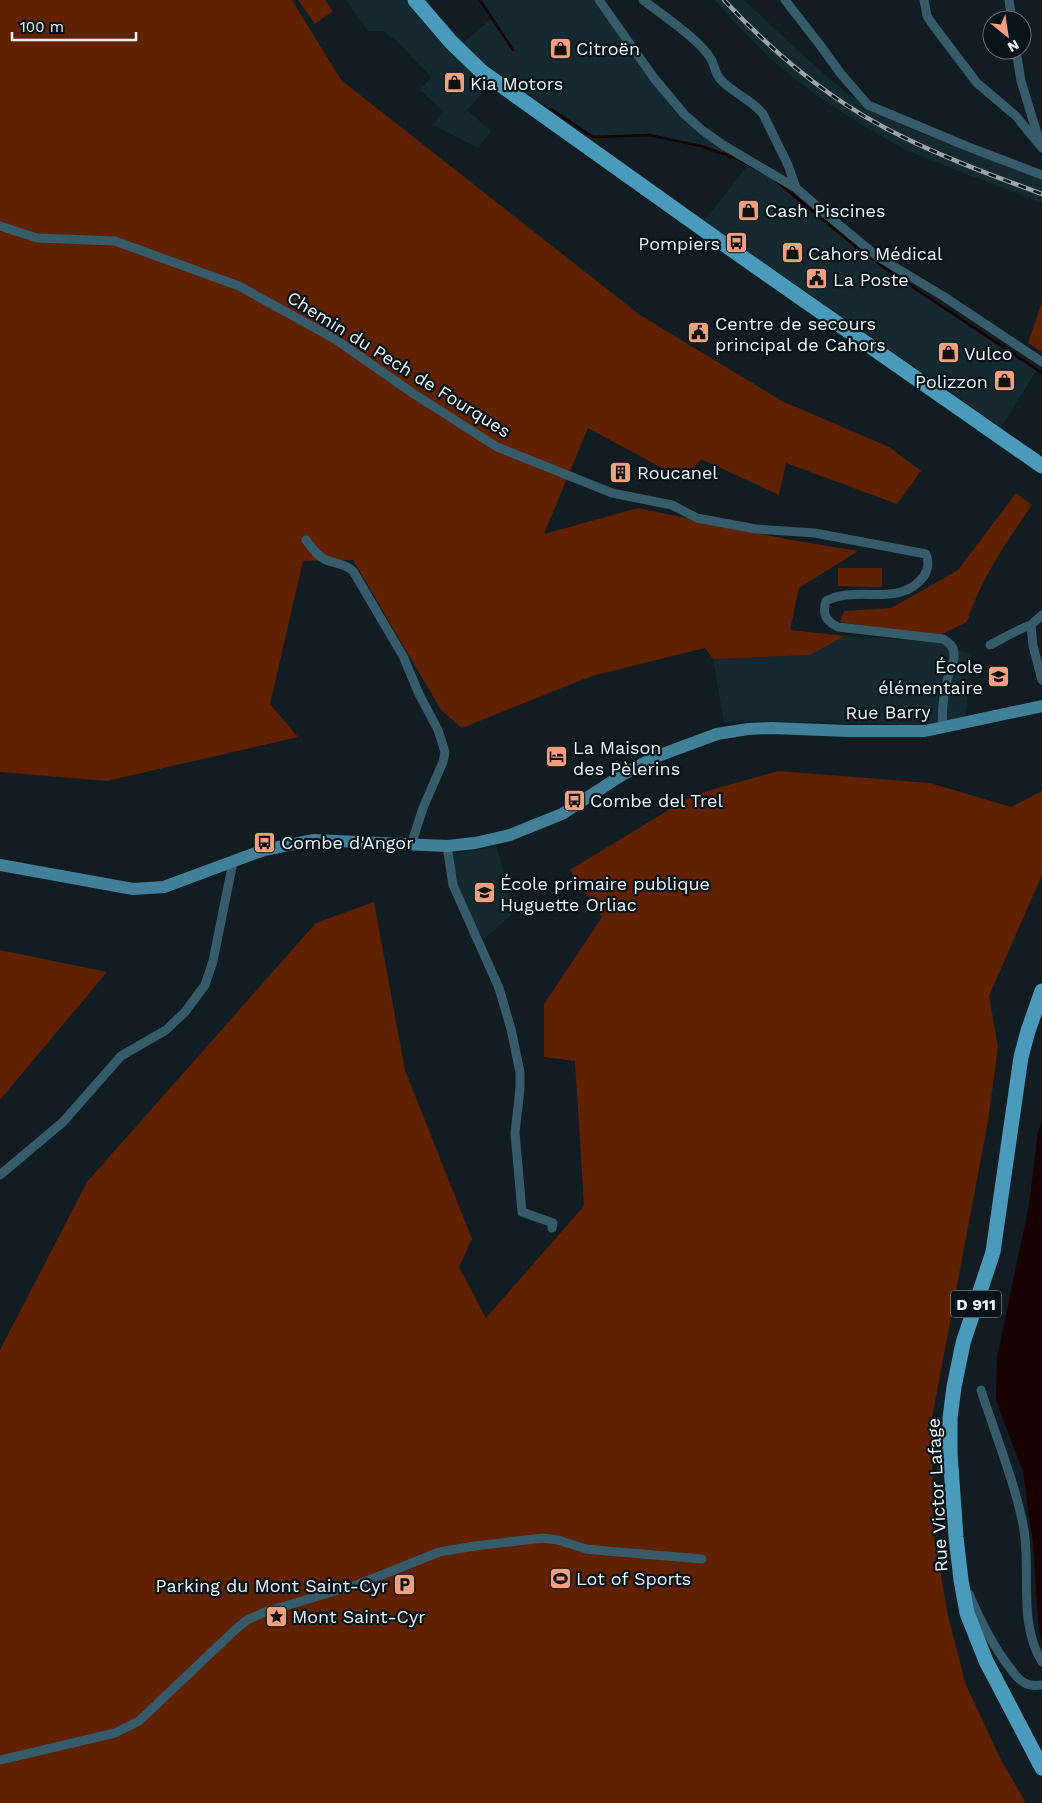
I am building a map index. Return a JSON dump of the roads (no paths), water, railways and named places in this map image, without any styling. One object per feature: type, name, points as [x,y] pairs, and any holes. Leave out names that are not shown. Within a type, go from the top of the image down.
[{"type":"main road","points":[[415,0],[451,42],[481,70],[752,264],[1042,466]]},
{"type":"main road","name":"Rue Victor Lafage","points":[[1042,991],[1021,1057],[993,1252],[963,1344],[950,1418],[950,1453],[956,1537],[967,1613],[986,1661],[1042,1768]]},
{"type":"street","points":[[599,0],[654,78],[684,114],[702,130],[723,145],[796,188],[878,257],[944,296],[1042,362]]},
{"type":"street","points":[[644,0],[694,40],[711,59],[713,68],[720,79],[741,97],[758,107],[784,157],[796,188]]},
{"type":"street","points":[[785,0],[846,80],[868,105],[966,146],[1042,174]]},
{"type":"street","points":[[924,0],[927,16],[977,83],[1016,116],[1041,145]]},
{"type":"street","points":[[1018,60],[1021,81],[1041,145]]},
{"type":"street","name":"Chemin du Pech de Fourques","points":[[0,226],[37,238],[115,241],[240,286],[335,339],[414,394],[497,446],[612,493],[672,505],[697,518],[756,529],[815,533],[926,554],[929,562],[926,572],[918,583],[906,590],[890,595],[841,595],[826,601],[824,616],[829,623],[838,627],[943,639],[949,643],[955,655],[948,678],[942,718],[943,728]]},
{"type":"street","points":[[306,540],[314,552],[326,560],[346,564],[353,571],[403,656],[419,694],[438,730],[445,752],[444,762],[423,808],[411,845]]},
{"type":"street","points":[[990,645],[1024,626],[1031,625],[1042,615]]},
{"type":"street","points":[[1031,625],[1033,646],[1042,680]]},
{"type":"street","name":"Rue Barry","points":[[0,865],[133,890],[164,887],[264,850],[292,843],[314,840],[447,846],[475,843],[500,838],[528,829],[562,814],[622,775],[655,757],[717,734],[748,729],[792,728],[925,732],[1042,706]]},
{"type":"street","points":[[447,846],[453,885],[462,909],[499,988],[518,1063],[520,1088],[515,1133],[522,1212],[554,1223],[552,1228]]},
{"type":"street","points":[[0,1175],[63,1122],[122,1056],[166,1030],[185,1012],[205,985],[217,950],[232,868],[231,862]]},
{"type":"street","points":[[981,1390],[1012,1484],[1024,1529],[1029,1629],[1036,1652],[1042,1662]]},
{"type":"street","points":[[0,1760],[115,1733],[128,1728],[147,1714],[236,1629],[248,1620],[265,1612],[359,1584],[434,1554],[475,1546],[543,1538],[600,1550],[702,1558]]},
{"type":"street","points":[[961,1580],[966,1587],[982,1625],[1011,1670],[1023,1682],[1032,1686],[1042,1685]]},
{"type":"waterway","points":[[480,0],[513,50]]},
{"type":"waterway","points":[[551,109],[593,137],[649,135],[701,146],[738,159],[754,168]]},
{"type":"waterway","points":[[776,181],[860,250],[896,276],[1042,373]]},
{"type":"railway","points":[[724,0],[784,58],[852,109],[901,136],[936,152],[1042,194]]},
{"type":"place","name":"Citroën","points":[[560,48]]},
{"type":"place","name":"Kia Motors","points":[[454,83]]},
{"type":"place","name":"Cash Piscines","points":[[749,210]]},
{"type":"place","name":"Pompiers","points":[[736,243]]},
{"type":"place","name":"Cahors Médical","points":[[792,253]]},
{"type":"place","name":"La Poste","points":[[817,279]]},
{"type":"place","name":"Centre de secours principal de Cahors","points":[[699,333]]},
{"type":"place","name":"Vulco","points":[[948,353]]},
{"type":"place","name":"Polizzon","points":[[1004,381]]},
{"type":"place","name":"Roucanel","points":[[621,472]]},
{"type":"place","name":"École élémentaire","points":[[999,676]]},
{"type":"place","name":"La Maison des Pèlerins","points":[[557,757]]},
{"type":"place","name":"Combe del Trel","points":[[574,800]]},
{"type":"place","name":"Combe d'Angor","points":[[265,842]]},
{"type":"place","name":"École primaire publique Huguette Orliac","points":[[484,893]]},
{"type":"place","name":"Lot of Sports","points":[[560,1578]]},
{"type":"place","name":"Parking du Mont Saint-Cyr","points":[[404,1585]]},
{"type":"place","name":"Mont Saint-Cyr","points":[[276,1616]]}]
